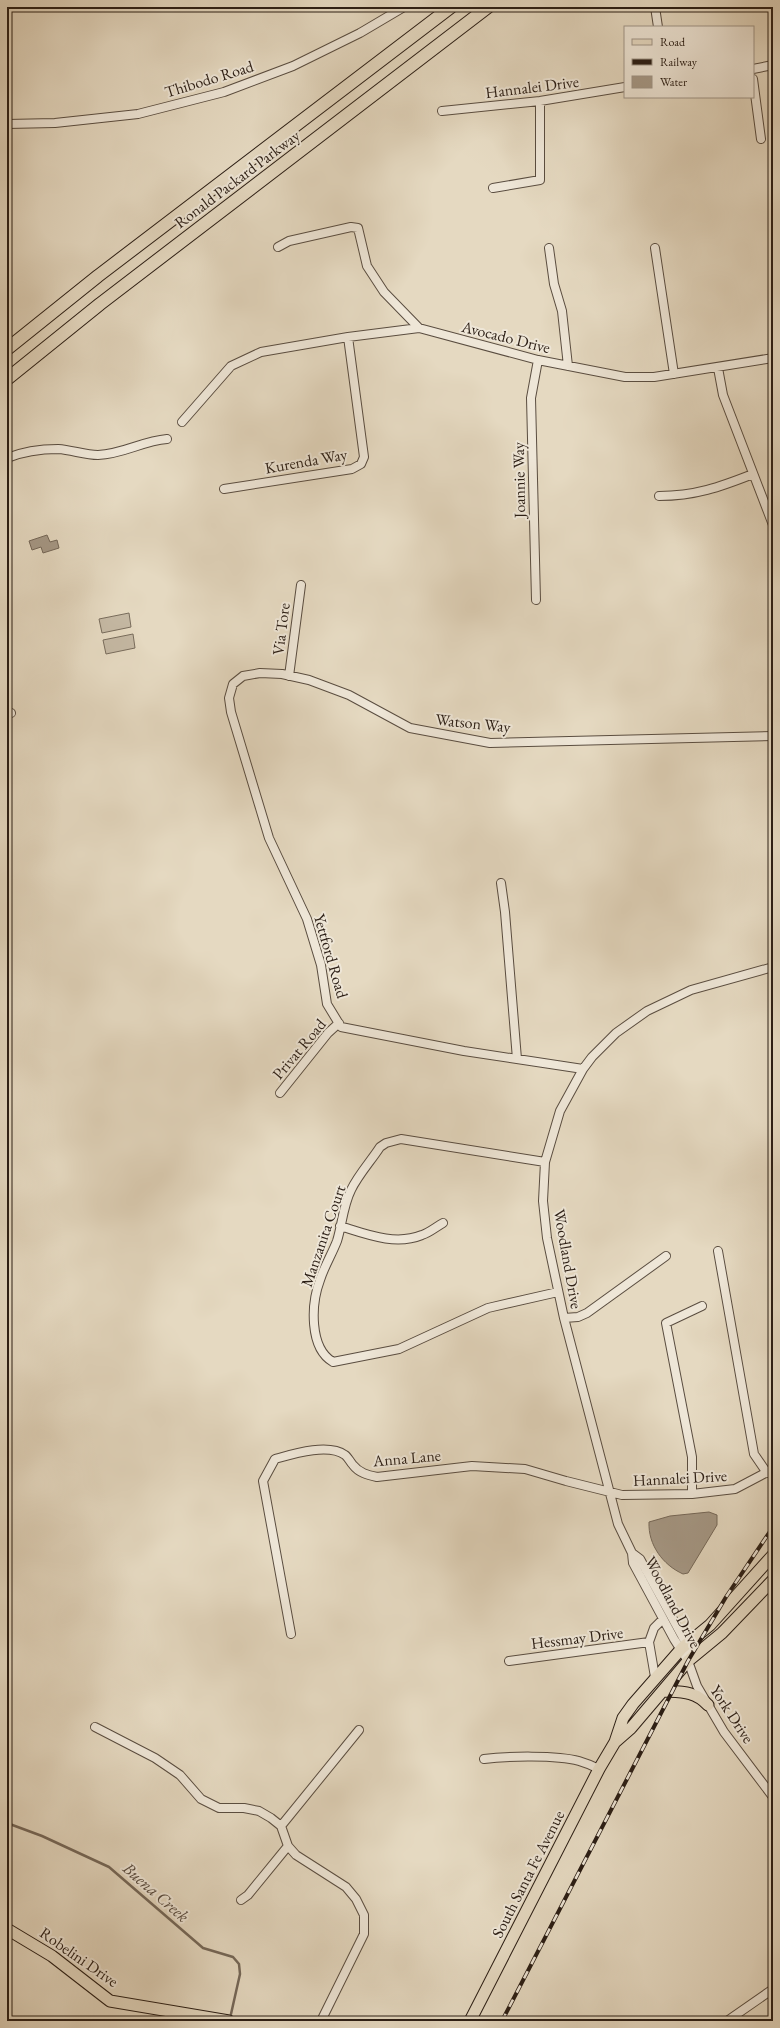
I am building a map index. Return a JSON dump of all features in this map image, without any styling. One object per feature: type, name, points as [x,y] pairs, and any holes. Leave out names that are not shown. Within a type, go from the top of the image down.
[{"type":"highway","name":"Ronald Packard Parkway","points":[[7,349],[98,276],[451,7]]},
{"type":"highway","name":"Ronald Packard Parkway","points":[[7,379],[100,304],[488,7]]},
{"type":"main road","name":"South Santa Fe Avenue","points":[[470,2021],[599,1769],[615,1742],[623,1718],[656,1677],[684,1647],[710,1625],[773,1555]]},
{"type":"main road","points":[[688,1661],[773,1572]]},
{"type":"main road","name":"South Santa Fe Avenue","points":[[615,1742],[631,1728],[688,1661],[722,1633],[773,1580]]},
{"type":"main road","points":[[664,1691],[684,1692],[697,1695],[708,1705]]},
{"type":"main road","name":"Robelini Drive","points":[[7,1929],[52,1956],[110,2000],[229,2021]]},
{"type":"street","name":"Thibodo Road","points":[[7,124],[55,123],[138,114],[224,92],[293,66],[360,33],[404,7]]},
{"type":"street","points":[[655,7],[658,26]]},
{"type":"street","points":[[754,69],[773,65]]},
{"type":"street","points":[[754,86],[761,139]]},
{"type":"street","name":"Hannalei Drive","points":[[442,111],[540,101],[624,87]]},
{"type":"street","points":[[493,188],[540,180],[540,101]]},
{"type":"street","points":[[278,247],[289,241],[351,227],[358,228],[367,266],[384,292],[419,328]]},
{"type":"street","points":[[549,248],[554,284],[562,311],[568,366]]},
{"type":"street","points":[[655,248],[674,374]]},
{"type":"street","name":"Avocado Drive","points":[[182,422],[231,366],[237,365],[246,358],[260,352],[348,337],[419,328],[538,360],[625,377],[654,377],[718,368],[773,358]]},
{"type":"street","name":"Kurenda Way","points":[[224,489],[352,468],[361,464],[364,457],[348,337]]},
{"type":"street","name":"Joannie Way","points":[[536,600],[531,398],[538,360]]},
{"type":"street","points":[[718,368],[723,395],[773,525]]},
{"type":"street","points":[[7,458],[28,452],[58,450],[98,455],[128,450],[153,440],[166,439]]},
{"type":"street","points":[[659,496],[682,496],[714,490],[753,474]]},
{"type":"street","name":"Via Tore","points":[[289,676],[301,585]]},
{"type":"street","name":"Watson Way","points":[[233,684],[243,676],[260,673],[309,680],[349,695],[410,728],[490,743],[773,736]]},
{"type":"street","name":"Yettford Road","points":[[233,684],[229,698],[231,712],[269,838],[307,919],[321,964],[327,1004],[341,1027],[517,1059],[583,1069]]},
{"type":"street","points":[[501,883],[505,912],[517,1059]]},
{"type":"street","name":"Woodland Drive","points":[[684,1647],[663,1619],[633,1563],[632,1553],[618,1524],[609,1493],[564,1318],[547,1238],[543,1201],[545,1162],[560,1111],[583,1069],[592,1057],[616,1033],[647,1011],[691,990],[773,967]]},
{"type":"street","name":"Privat Road","points":[[280,1093],[328,1033],[339,1023]]},
{"type":"street","name":"Manzanita Court","points":[[545,1162],[401,1139],[386,1143],[380,1148],[350,1190],[336,1242],[319,1281],[314,1307],[315,1326],[320,1349],[325,1357],[333,1362],[399,1349],[488,1308],[558,1292]]},
{"type":"street","points":[[340,1226],[382,1238],[398,1240],[422,1235],[443,1222]]},
{"type":"street","points":[[718,1251],[754,1454],[770,1471]]},
{"type":"street","points":[[564,1318],[578,1317],[586,1313],[666,1256]]},
{"type":"street","points":[[692,1494],[692,1457],[666,1323],[702,1306]]},
{"type":"street","name":"Anna Lane","points":[[291,1634],[263,1481],[274,1459],[307,1451],[333,1451],[345,1455],[353,1466],[366,1475],[377,1477],[472,1466],[525,1469],[609,1493]]},
{"type":"street","name":"Hannalei Drive","points":[[609,1493],[622,1495],[692,1494],[735,1489],[770,1471]]},
{"type":"street","name":"Woodland Drive","points":[[632,1553],[640,1559],[684,1647],[688,1661]]},
{"type":"street","points":[[656,1677],[649,1642],[654,1628],[663,1619]]},
{"type":"street","name":"Hessmay Drive","points":[[509,1661],[649,1642]]},
{"type":"street","name":"York Drive","points":[[688,1661],[697,1686],[724,1732],[773,1797]]},
{"type":"street","points":[[95,1727],[155,1758],[180,1775],[201,1799],[219,1808],[244,1808],[259,1811],[281,1826],[288,1846],[296,1855],[346,1887],[356,1900],[364,1916],[364,1934],[321,2021]]},
{"type":"street","points":[[281,1826],[359,1730]]},
{"type":"street","points":[[484,1759],[501,1757],[566,1758],[599,1769]]},
{"type":"street","points":[[240,1900],[248,1895],[288,1846]]},
{"type":"street","points":[[727,2021],[773,1989]]},
{"type":"shaded area","points":[[129,613],[131,627],[102,633],[99,619]]},
{"type":"shaded area","points":[[133,634],[135,648],[106,654],[103,640]]},
{"type":"water","points":[[47,535],[50,542],[57,540],[59,548],[43,553],[41,547],[32,550],[29,541]]},
{"type":"water","points":[[709,1512],[717,1515],[717,1525],[688,1573],[683,1574],[663,1560],[658,1553],[651,1539],[649,1522],[670,1516]]},
{"type":"waterway","name":"Buena Creek","points":[[7,1823],[42,1836],[109,1867],[203,1948],[233,1957],[239,1964],[240,1974],[231,2014]]},
{"type":"railway","points":[[502,2021],[688,1661],[726,1597],[773,1527]]}]
